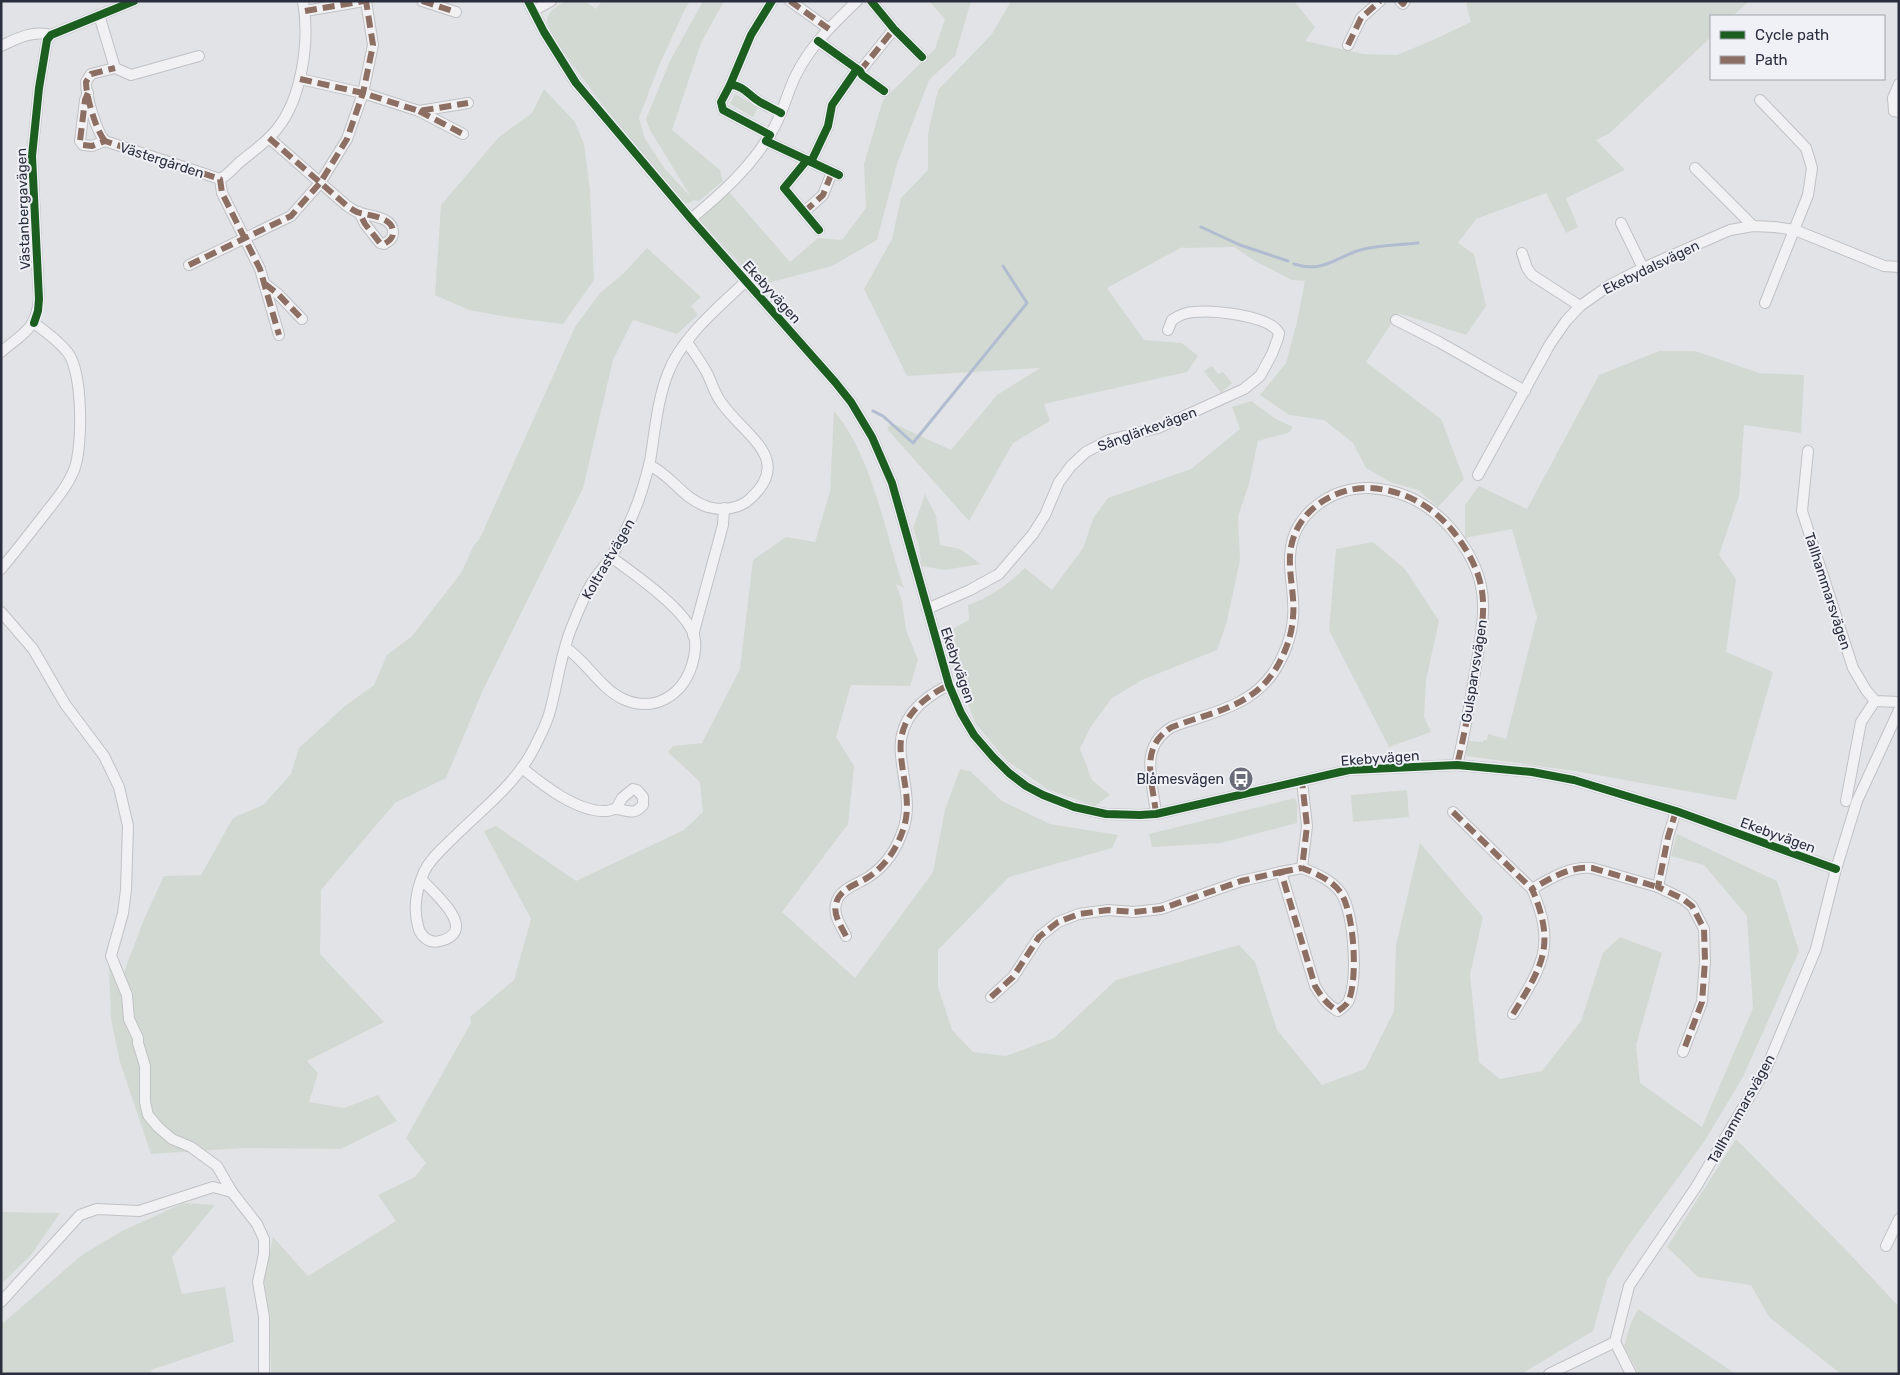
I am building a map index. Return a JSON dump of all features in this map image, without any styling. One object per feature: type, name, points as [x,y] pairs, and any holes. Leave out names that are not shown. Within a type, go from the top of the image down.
[{"type":"street","points":[[1,46],[22,36],[34,33],[51,35],[134,1]]},
{"type":"street","points":[[189,264],[291,216],[320,183],[348,138],[363,93],[373,44],[365,1],[304,6]]},
{"type":"street","points":[[422,1],[456,12]]},
{"type":"street","name":"Ekebyvägen","points":[[528,1],[576,83],[691,220],[835,382],[864,422],[888,472],[949,685],[961,713],[974,735],[993,757],[1026,786],[1074,807],[1106,814],[1140,816],[1349,770],[1457,766],[1532,772],[1574,780],[1676,811],[1836,869]]},
{"type":"street","points":[[533,11],[551,1]]},
{"type":"street","points":[[772,1],[751,34],[721,102],[723,110],[768,138],[809,161],[836,173],[823,195],[804,212]]},
{"type":"street","points":[[790,1],[829,29]]},
{"type":"street","points":[[691,220],[716,198],[750,163],[768,138],[781,113],[794,78],[806,57],[818,41],[857,1]]},
{"type":"street","points":[[871,1],[894,30],[922,58]]},
{"type":"street","points":[[1348,45],[1361,18],[1380,1]]},
{"type":"street","points":[[1400,1],[1403,4],[1405,1]]},
{"type":"street","name":"Västergården","points":[[220,179],[262,146],[289,111],[300,80],[303,59],[304,6]]},
{"type":"street","points":[[99,15],[115,68],[131,75],[199,56]]},
{"type":"street","points":[[819,230],[784,188],[809,161],[828,126],[832,106],[858,70],[894,30]]},
{"type":"street","name":"Västanbergavägen","points":[[34,323],[39,299],[32,156],[44,52],[47,40],[51,35]]},
{"type":"street","points":[[818,41],[884,91]]},
{"type":"street","name":"Västergården","points":[[105,141],[101,135],[86,82],[91,74],[115,68]]},
{"type":"street","points":[[300,80],[363,93],[418,111],[463,134]]},
{"type":"street","points":[[730,84],[744,88],[758,101],[781,113]]},
{"type":"street","points":[[1899,84],[1893,98],[1894,111],[1899,112]]},
{"type":"street","name":"Västergården","points":[[88,93],[85,100],[80,141],[84,145],[92,146],[105,141],[220,179]]},
{"type":"street","points":[[1760,100],[1806,148],[1812,168],[1808,195],[1765,303]]},
{"type":"street","points":[[418,111],[468,103]]},
{"type":"street","points":[[269,138],[346,206],[359,212]]},
{"type":"street","points":[[1695,168],[1753,226]]},
{"type":"street","name":"Västergården","points":[[220,179],[222,194],[265,284],[279,335]]},
{"type":"street","points":[[1621,223],[1643,268]]},
{"type":"street","name":"Ekebydalsvägen","points":[[1478,475],[1550,344],[1566,321],[1580,306],[1610,285],[1643,268],[1730,230],[1753,226],[1795,230],[1884,266],[1899,267]]},
{"type":"street","points":[[1522,253],[1527,268],[1532,275],[1580,306]]},
{"type":"street","name":"Koltrastvägen","points":[[422,880],[450,909],[456,921],[454,931],[441,941],[430,941],[419,931],[416,910],[417,892],[424,872],[439,852],[497,797],[522,768],[532,751],[550,714],[572,626],[593,581],[611,557],[632,517],[649,464],[657,417],[668,372],[687,342],[700,326],[746,282]]},
{"type":"street","points":[[265,284],[278,294],[302,319]]},
{"type":"street","name":"Sånglärkevägen","points":[[927,609],[1000,574],[1033,534],[1045,515],[1059,482],[1071,466],[1086,452],[1108,440],[1158,428],[1244,390],[1260,376],[1278,338],[1278,333],[1273,326],[1226,312],[1192,312],[1172,320],[1168,330]]},
{"type":"street","points":[[1396,320],[1525,391]]},
{"type":"street","points":[[1,352],[34,323],[69,354],[78,377],[79,392],[77,461],[64,490],[1,569]]},
{"type":"street","points":[[649,464],[662,472],[678,490],[706,506],[724,508],[747,502],[766,480],[768,463],[761,447],[736,422],[716,396],[703,365],[687,342]]},
{"type":"street","name":"Tallhammarsvägen","points":[[1808,451],[1802,511],[1853,668],[1866,690],[1876,701]]},
{"type":"street","name":"Gulsparvsvägen","points":[[1156,814],[1150,762],[1154,744],[1163,732],[1172,727],[1237,704],[1254,694],[1273,674],[1281,660],[1291,632],[1294,616],[1290,555],[1298,528],[1320,502],[1339,492],[1354,488],[1373,488],[1397,493],[1410,497],[1428,508],[1442,519],[1463,544],[1475,568],[1482,587],[1483,618],[1474,678],[1457,766]]},
{"type":"street","points":[[694,635],[722,525],[724,508]]},
{"type":"street","points":[[566,648],[581,659],[616,695],[633,702],[662,701],[678,690],[684,681],[694,658],[696,645],[694,635],[688,623],[652,587],[611,557]]},
{"type":"street","points":[[1,612],[33,650],[65,704],[104,756],[112,770],[124,805],[128,826],[126,896],[111,956],[127,994],[129,1019],[138,1038],[145,1066],[145,1102],[148,1116],[172,1139],[191,1147],[217,1166],[232,1192],[257,1224],[264,1239],[264,1254],[258,1282],[264,1317],[264,1374]]},
{"type":"street","points":[[846,936],[835,911],[840,894],[870,876],[887,860],[904,830],[907,788],[900,754],[906,724],[912,710],[935,692],[949,685]]},
{"type":"street","points":[[1846,801],[1861,722],[1876,701],[1887,703],[1899,702]]},
{"type":"street","name":"Tallhammarsvägen","points":[[1615,1342],[1629,1286],[1696,1187],[1766,1069],[1816,949],[1836,869],[1857,801],[1899,710]]},
{"type":"street","points":[[522,768],[565,799],[595,810],[606,811],[616,809]]},
{"type":"street","points":[[1302,781],[1306,826],[1302,868]]},
{"type":"street","points":[[1658,887],[1668,837],[1676,811]]},
{"type":"street","points":[[1459,815],[1532,889],[1541,910],[1545,938],[1541,963],[1513,1014]]},
{"type":"street","points":[[1532,889],[1572,869],[1581,867],[1592,868],[1658,887],[1683,899],[1692,906],[1704,929],[1705,961],[1702,1002],[1683,1052]]},
{"type":"street","points":[[991,997],[1013,977],[1039,938],[1058,922],[1079,914],[1108,910],[1134,912],[1161,909],[1242,881],[1282,872],[1302,868],[1330,881],[1340,891],[1346,905],[1354,939],[1353,975],[1348,1000],[1344,1007],[1338,1011],[1323,999],[1315,986],[1282,872]]},
{"type":"street","points":[[1,1302],[80,1215],[97,1209],[139,1210],[213,1187],[232,1192]]},
{"type":"street","points":[[1886,1246],[1899,1219]]},
{"type":"street","points":[[1549,1374],[1615,1342],[1631,1374]]},
{"type":"shaded area","points":[[565,1],[585,1],[596,9],[602,1],[690,1],[658,68],[639,118],[645,139],[665,169],[691,197],[650,130],[646,119],[670,61],[703,1],[724,1],[701,43],[672,130],[720,170],[723,181],[699,201],[694,200],[688,204],[680,199],[629,138],[565,53],[547,20],[551,11]]},
{"type":"shaded area","points":[[929,1],[971,1],[955,56],[929,80],[897,164],[877,240],[832,266],[760,285],[699,219],[729,192],[790,262],[818,238],[842,240],[866,208],[864,164],[883,100],[935,49],[945,19]]},
{"type":"shaded area","points":[[1011,1],[1294,1],[1315,27],[1305,41],[1363,54],[1397,55],[1471,22],[1466,4],[1470,1],[1749,1],[1734,15],[1710,15],[1710,38],[1610,133],[1596,140],[1625,170],[1566,198],[1578,227],[1566,233],[1546,193],[1476,219],[1458,243],[1474,254],[1486,306],[1466,335],[1398,313],[1366,362],[1441,419],[1464,479],[1438,507],[1418,490],[1390,482],[1366,468],[1353,443],[1324,420],[1289,415],[1260,395],[1286,363],[1305,281],[1292,280],[1255,261],[1234,247],[1182,248],[1186,245],[1107,288],[1144,340],[1182,343],[1198,356],[1187,372],[1044,404],[1050,421],[1013,443],[969,521],[887,429],[892,423],[951,450],[997,395],[1040,368],[907,376],[864,289],[892,239],[901,198],[928,170],[928,133],[938,90],[992,34]]},
{"type":"shaded area","points":[[544,89],[575,122],[584,144],[590,190],[594,280],[563,324],[469,310],[435,295],[441,205],[499,137],[532,113]]},
{"type":"shaded area","points":[[735,94],[758,107],[753,117],[730,104]]},
{"type":"shaded area","points":[[647,248],[701,297],[691,306],[698,315],[677,334],[633,320],[613,360],[583,488],[483,690],[446,778],[395,803],[321,890],[320,954],[384,1022],[307,1061],[318,1073],[309,1102],[344,1108],[378,1095],[397,1121],[341,1149],[244,1148],[151,1154],[120,1062],[111,1019],[109,968],[124,972],[145,917],[164,876],[201,875],[233,818],[263,805],[291,774],[299,748],[345,706],[374,685],[387,655],[412,636],[461,573],[474,545],[480,538],[575,327],[600,293],[623,274]]},
{"type":"shaded area","points":[[1659,351],[1695,351],[1759,373],[1804,375],[1801,433],[1744,425],[1739,496],[1719,555],[1736,579],[1726,652],[1773,672],[1736,800],[1575,771],[1467,756],[1464,751],[1465,743],[1469,741],[1483,742],[1487,740],[1488,734],[1506,739],[1537,617],[1512,529],[1465,538],[1465,505],[1479,486],[1527,509],[1599,375]]},
{"type":"shaded area","points":[[1212,366],[1218,374],[1223,372],[1232,383],[1221,393],[1204,371]]},
{"type":"shaded area","points":[[1251,401],[1276,419],[1293,427],[1290,432],[1258,441],[1249,484],[1238,517],[1240,560],[1226,625],[1217,650],[1142,680],[1112,698],[1090,728],[1080,749],[1092,780],[1110,795],[1095,806],[1047,789],[1006,760],[976,724],[950,662],[945,633],[969,620],[968,605],[999,590],[1025,568],[1052,590],[1083,548],[1094,517],[1108,498],[1191,469],[1240,429],[1232,407]]},
{"type":"shaded area","points":[[834,411],[859,450],[876,495],[904,588],[896,584],[902,601],[906,630],[918,660],[910,686],[851,685],[836,737],[854,766],[848,824],[782,912],[855,978],[933,872],[945,810],[960,769],[970,771],[1002,801],[1050,824],[1118,835],[1112,848],[1009,877],[938,950],[938,987],[952,1030],[973,1052],[1006,1056],[1054,1038],[1116,980],[1239,945],[1255,962],[1277,1030],[1322,1085],[1365,1069],[1394,1011],[1396,945],[1420,843],[1483,917],[1470,975],[1479,1062],[1500,1079],[1542,1071],[1581,1021],[1603,953],[1620,937],[1662,953],[1636,1045],[1640,1083],[1702,1127],[1753,1008],[1747,916],[1704,865],[1671,856],[1677,834],[1777,881],[1799,951],[1743,1077],[1704,1142],[1628,1246],[1607,1280],[1593,1331],[1521,1374],[271,1374],[270,1318],[264,1280],[273,1237],[308,1276],[396,1221],[378,1195],[415,1177],[426,1163],[406,1138],[471,1023],[470,1017],[514,980],[531,919],[484,831],[496,826],[576,881],[684,830],[703,812],[700,782],[668,752],[673,746],[702,743],[740,669],[753,560],[786,537],[815,542],[830,492]]},
{"type":"shaded area","points":[[925,494],[936,516],[940,545],[960,549],[981,564],[944,570],[922,566],[913,528]]},
{"type":"shaded area","points":[[1373,542],[1405,569],[1439,621],[1426,680],[1424,717],[1431,732],[1389,747],[1329,630],[1336,549]]},
{"type":"shaded area","points":[[1407,790],[1409,817],[1353,822],[1351,795]]},
{"type":"shaded area","points":[[1295,798],[1297,803],[1297,823],[1221,843],[1152,847],[1149,834]]},
{"type":"shaded area","points":[[1736,1139],[1848,1252],[1899,1307],[1899,1374],[1841,1374],[1769,1317],[1751,1285],[1698,1277],[1667,1247]]},
{"type":"shaded area","points":[[184,1203],[215,1205],[172,1257],[182,1294],[225,1287],[234,1342],[151,1370],[152,1374],[1,1374],[2,1324],[82,1255],[122,1231]]},
{"type":"shaded area","points":[[1,1212],[60,1213],[31,1255],[1,1284]]},
{"type":"shaded area","points":[[1638,1309],[1736,1374],[1639,1374],[1624,1346],[1631,1323]]},
{"type":"waterway","points":[[1201,227],[1240,245],[1288,261]]},
{"type":"waterway","points":[[1294,264],[1314,267],[1364,249],[1418,243]]},
{"type":"waterway","points":[[873,411],[883,416],[913,443],[1027,303],[1003,266]]},
{"type":"marked path","points":[[305,11],[364,1]]},
{"type":"marked path","points":[[189,265],[291,216],[320,183],[347,139],[363,93],[373,45],[366,1]]},
{"type":"marked path","points":[[422,1],[456,12]]},
{"type":"marked path","points":[[790,1],[829,29]]},
{"type":"marked path","points":[[1348,45],[1361,18],[1380,1]]},
{"type":"marked path","points":[[1400,1],[1403,4],[1405,1]]},
{"type":"marked path","points":[[860,71],[894,29]]},
{"type":"marked path","points":[[105,141],[98,130],[92,113],[86,82],[91,74],[115,68]]},
{"type":"marked path","points":[[300,79],[363,93],[419,111],[468,103]]},
{"type":"marked path","points":[[88,93],[85,100],[80,141],[83,145],[92,146],[105,141],[220,179],[222,193],[260,269],[279,335]]},
{"type":"marked path","points":[[419,111],[463,134]]},
{"type":"marked path","points":[[269,138],[349,207],[357,212],[362,213],[385,220],[389,223],[393,232],[390,240],[384,244],[380,243],[365,224],[359,212]]},
{"type":"marked path","points":[[804,212],[823,195],[832,172]]},
{"type":"marked path","points":[[265,284],[278,294],[302,319]]},
{"type":"marked path","points":[[1156,814],[1150,766],[1151,755],[1161,735],[1172,727],[1240,702],[1263,685],[1273,673],[1281,660],[1291,632],[1293,602],[1290,556],[1292,541],[1306,516],[1316,506],[1341,492],[1355,489],[1382,489],[1416,500],[1426,506],[1452,530],[1466,549],[1477,571],[1483,603],[1482,620],[1471,696],[1457,765]]},
{"type":"marked path","points":[[846,936],[838,920],[835,908],[838,899],[845,890],[870,876],[881,867],[898,843],[906,821],[907,802],[901,743],[907,721],[920,704],[949,685]]},
{"type":"marked path","points":[[991,997],[1013,977],[1039,937],[1058,922],[1079,914],[1108,910],[1134,912],[1161,909],[1241,881],[1281,872],[1315,986],[1325,1000],[1338,1011],[1348,1002],[1352,989],[1354,961],[1352,930],[1345,903],[1337,888],[1318,875],[1302,868],[1307,826],[1302,781]]},
{"type":"marked path","points":[[1676,811],[1668,837],[1658,887],[1683,899],[1692,906],[1704,929],[1705,961],[1702,1002],[1683,1052]]},
{"type":"marked path","points":[[1453,812],[1532,889]]},
{"type":"marked path","points":[[1281,872],[1302,868]]},
{"type":"marked path","points":[[1513,1014],[1532,982],[1543,954],[1543,925],[1532,889],[1568,871],[1584,868],[1592,868],[1658,887]]},
{"type":"cycle path","points":[[34,323],[39,299],[32,156],[39,88],[47,40],[51,35],[134,1]]},
{"type":"cycle path","points":[[528,1],[544,32],[576,83],[691,219],[851,402],[872,437],[892,483],[949,685],[961,713],[974,735],[993,757],[1026,786],[1074,807],[1106,814],[1140,815],[1156,814],[1349,770],[1457,765],[1532,772],[1574,780],[1676,811],[1836,869]]},
{"type":"cycle path","points":[[730,85],[751,35],[772,1]]},
{"type":"cycle path","points":[[871,1],[894,29],[922,57]]},
{"type":"cycle path","points":[[818,41],[884,91]]},
{"type":"cycle path","points":[[811,162],[828,126],[832,105],[857,69]]},
{"type":"cycle path","points":[[770,135],[723,110],[721,102],[730,85],[735,85],[756,100],[781,113]]},
{"type":"cycle path","points":[[766,141],[839,175]]},
{"type":"cycle path","points":[[807,160],[784,188],[819,230]]},
{"type":"place","name":"Blåmesvägen","points":[[1241,779]]}]
